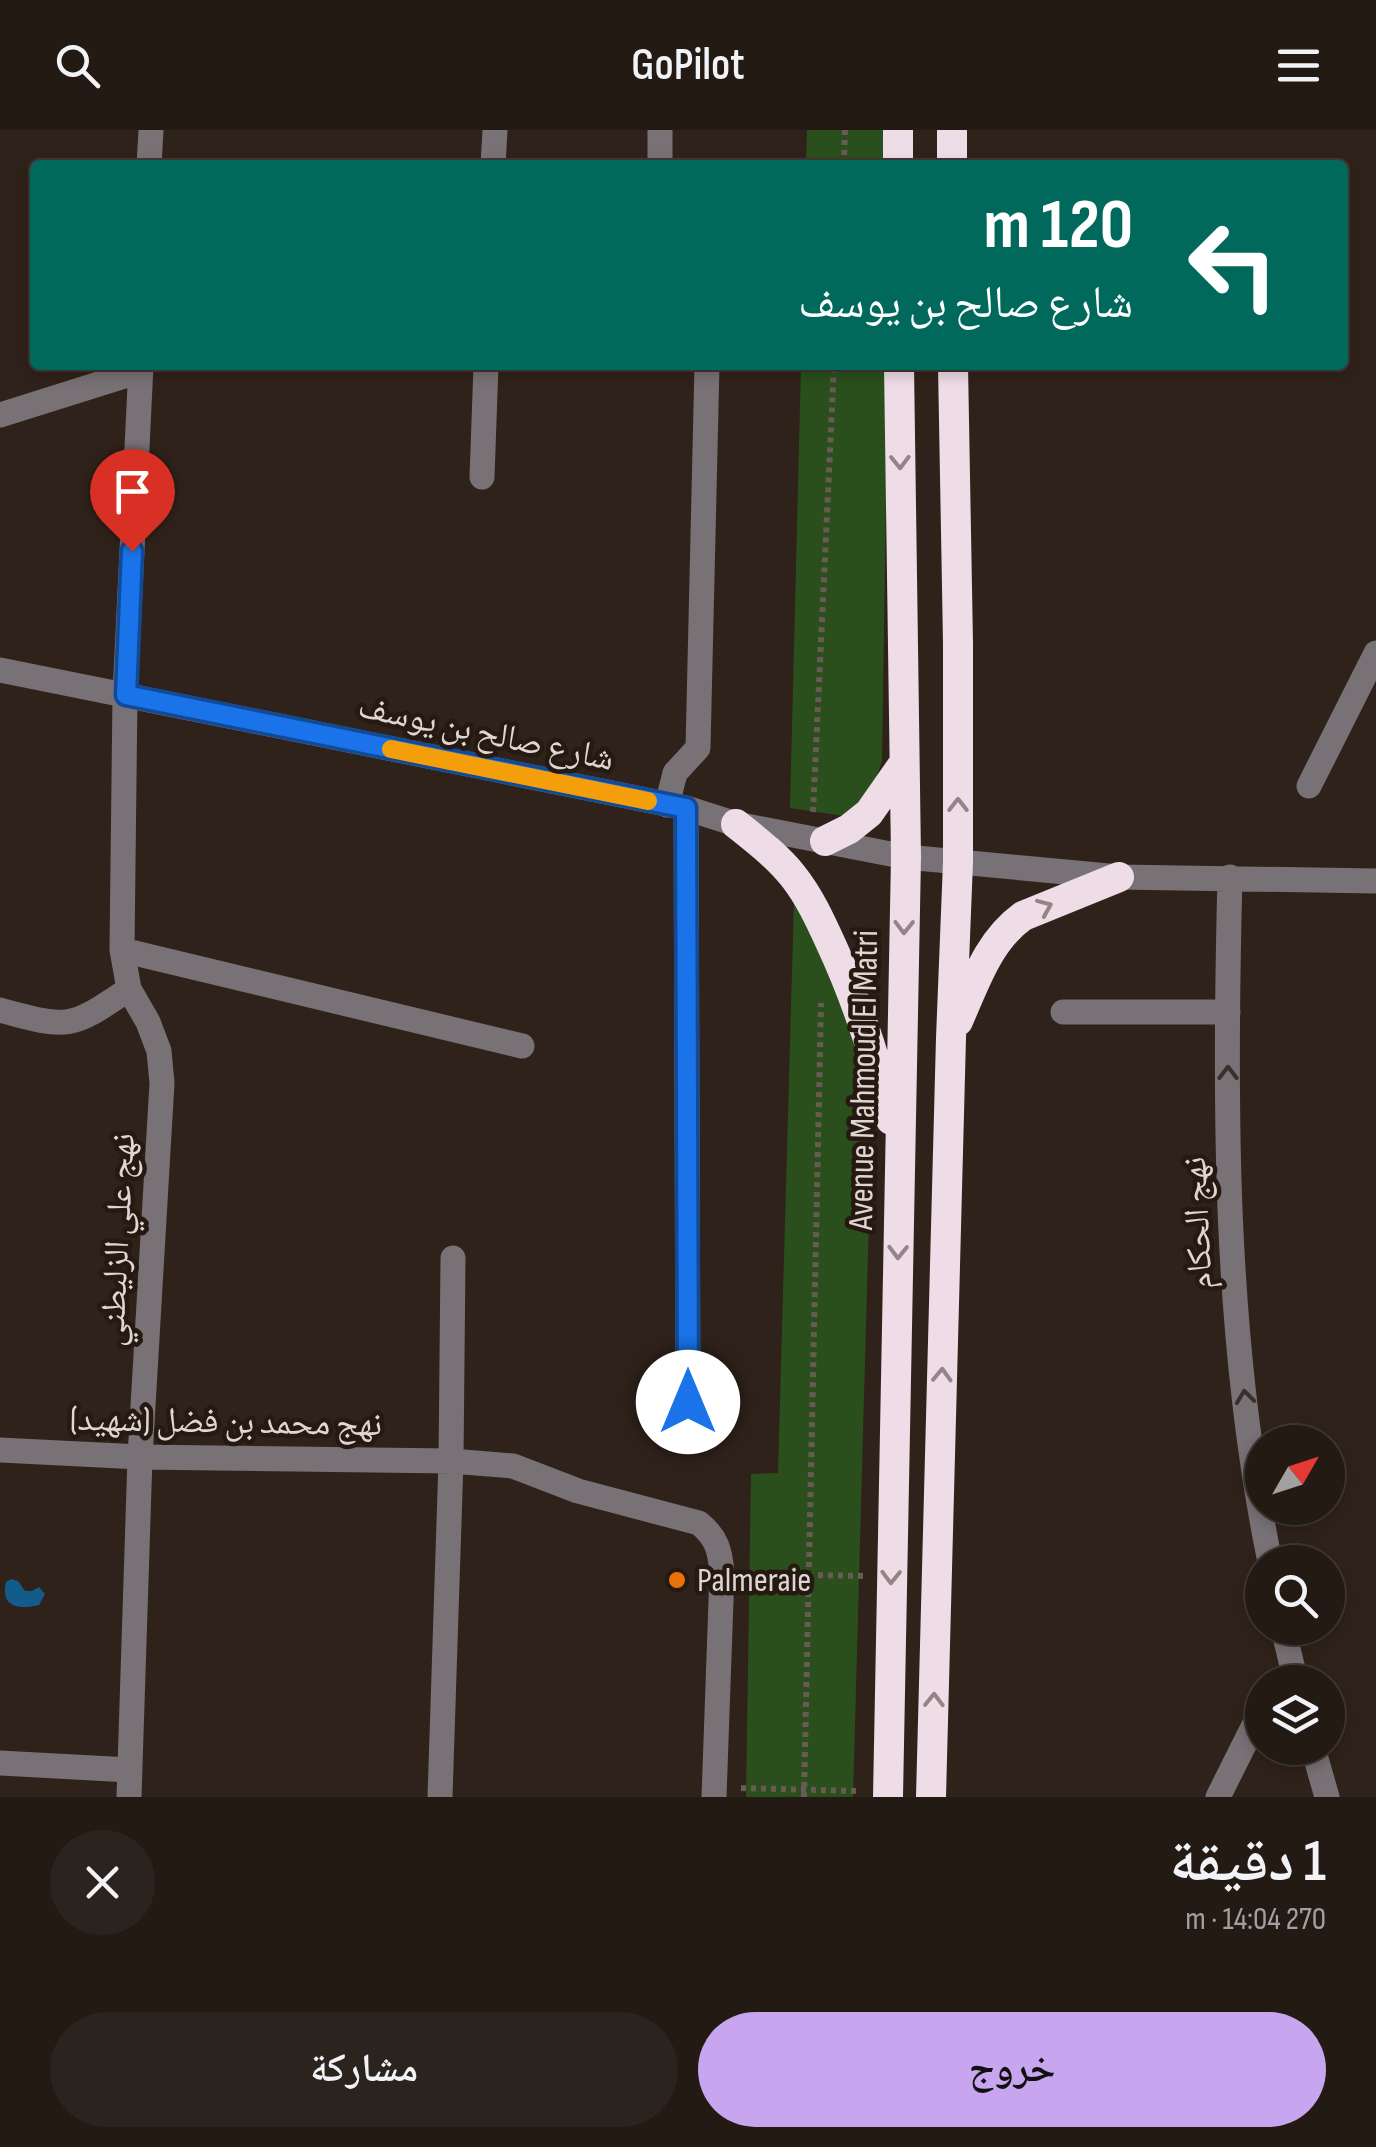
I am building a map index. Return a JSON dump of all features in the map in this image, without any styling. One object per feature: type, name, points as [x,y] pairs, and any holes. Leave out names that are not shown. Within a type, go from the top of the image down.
[{"type":"highway","points":[[898,130],[898,160]]},
{"type":"highway","points":[[952,130],[952,160]]},
{"type":"highway","name":"Avenue Mahmoud El Matri","points":[[888,1794],[906,858],[899,370]]},
{"type":"highway","points":[[931,1797],[958,862],[953,370]]},
{"type":"highway","points":[[819,840],[849,829],[868,814],[904,763]]},
{"type":"highway","points":[[736,824],[794,876],[816,911],[864,1024],[900,1156]]},
{"type":"highway","points":[[951,1038],[994,943],[1009,926],[1023,916],[1119,877]]},
{"type":"street","points":[[149,160],[150,130]]},
{"type":"street","points":[[493,160],[494,130]]},
{"type":"street","points":[[660,130],[660,160]]},
{"type":"street","points":[[0,415],[135,370]]},
{"type":"street","name":"نهج علي الزليطني","points":[[129,1797],[140,1457],[162,1083],[159,1051],[129,989],[122,950],[126,695],[141,370]]},
{"type":"street","points":[[482,476],[486,370]]},
{"type":"street","points":[[688,1402],[676,773],[698,748],[707,370]]},
{"type":"street","points":[[1309,786],[1376,652]]},
{"type":"street","name":"شارع صالح بن يوسف","points":[[0,670],[676,807],[736,824],[906,858],[1119,877],[1376,881]]},
{"type":"street","name":"نهج الحكام","points":[[1230,877],[1228,1105],[1232,1245],[1242,1374],[1266,1545]]},
{"type":"street","points":[[122,950],[522,1046]]},
{"type":"street","points":[[0,1010],[52,1024],[74,1022],[129,989]]},
{"type":"street","points":[[1064,1012],[1228,1012]]},
{"type":"street","points":[[440,1797],[453,1258]]},
{"type":"street","name":"نهج محمد بن فضل (شهيد)","points":[[0,1450],[140,1457],[451,1461],[512,1466],[578,1491],[699,1523],[711,1534],[720,1554],[722,1573]]},
{"type":"street","points":[[714,1792],[722,1573]]},
{"type":"street","points":[[1287,1645],[1291,1665]]},
{"type":"street","points":[[1284,1665],[1289,1656]]},
{"type":"street","points":[[1218,1797],[1245,1743]]},
{"type":"street","points":[[0,1763],[130,1770]]},
{"type":"street","points":[[1318,1765],[1326,1797]]},
{"type":"path","points":[[844,160],[845,130]]},
{"type":"path","points":[[819,840],[834,370]]},
{"type":"path","points":[[804,1794],[822,986]]},
{"type":"path","points":[[722,1573],[891,1576]]},
{"type":"path","points":[[714,1792],[888,1794]]},
{"type":"green space","points":[[807,130],[892,130],[892,160],[806,160]]},
{"type":"green space","points":[[801,370],[888,370],[882,761],[869,797],[844,816],[790,808]]},
{"type":"green space","points":[[794,900],[840,995],[865,1082],[870,1178],[853,1797],[746,1797],[751,1474],[778,1473]]},
{"type":"water","points":[[11,1579],[18,1581],[25,1591],[39,1587],[45,1594],[39,1605],[18,1607],[9,1602],[5,1590]]},
{"type":"slow traffic","points":[[391,749],[648,801]]},
{"type":"place","name":"Palmeraie","points":[[677,1580]]},
{"type":"route","points":[[132,551],[126,695],[686,808],[688,1402]]}]
